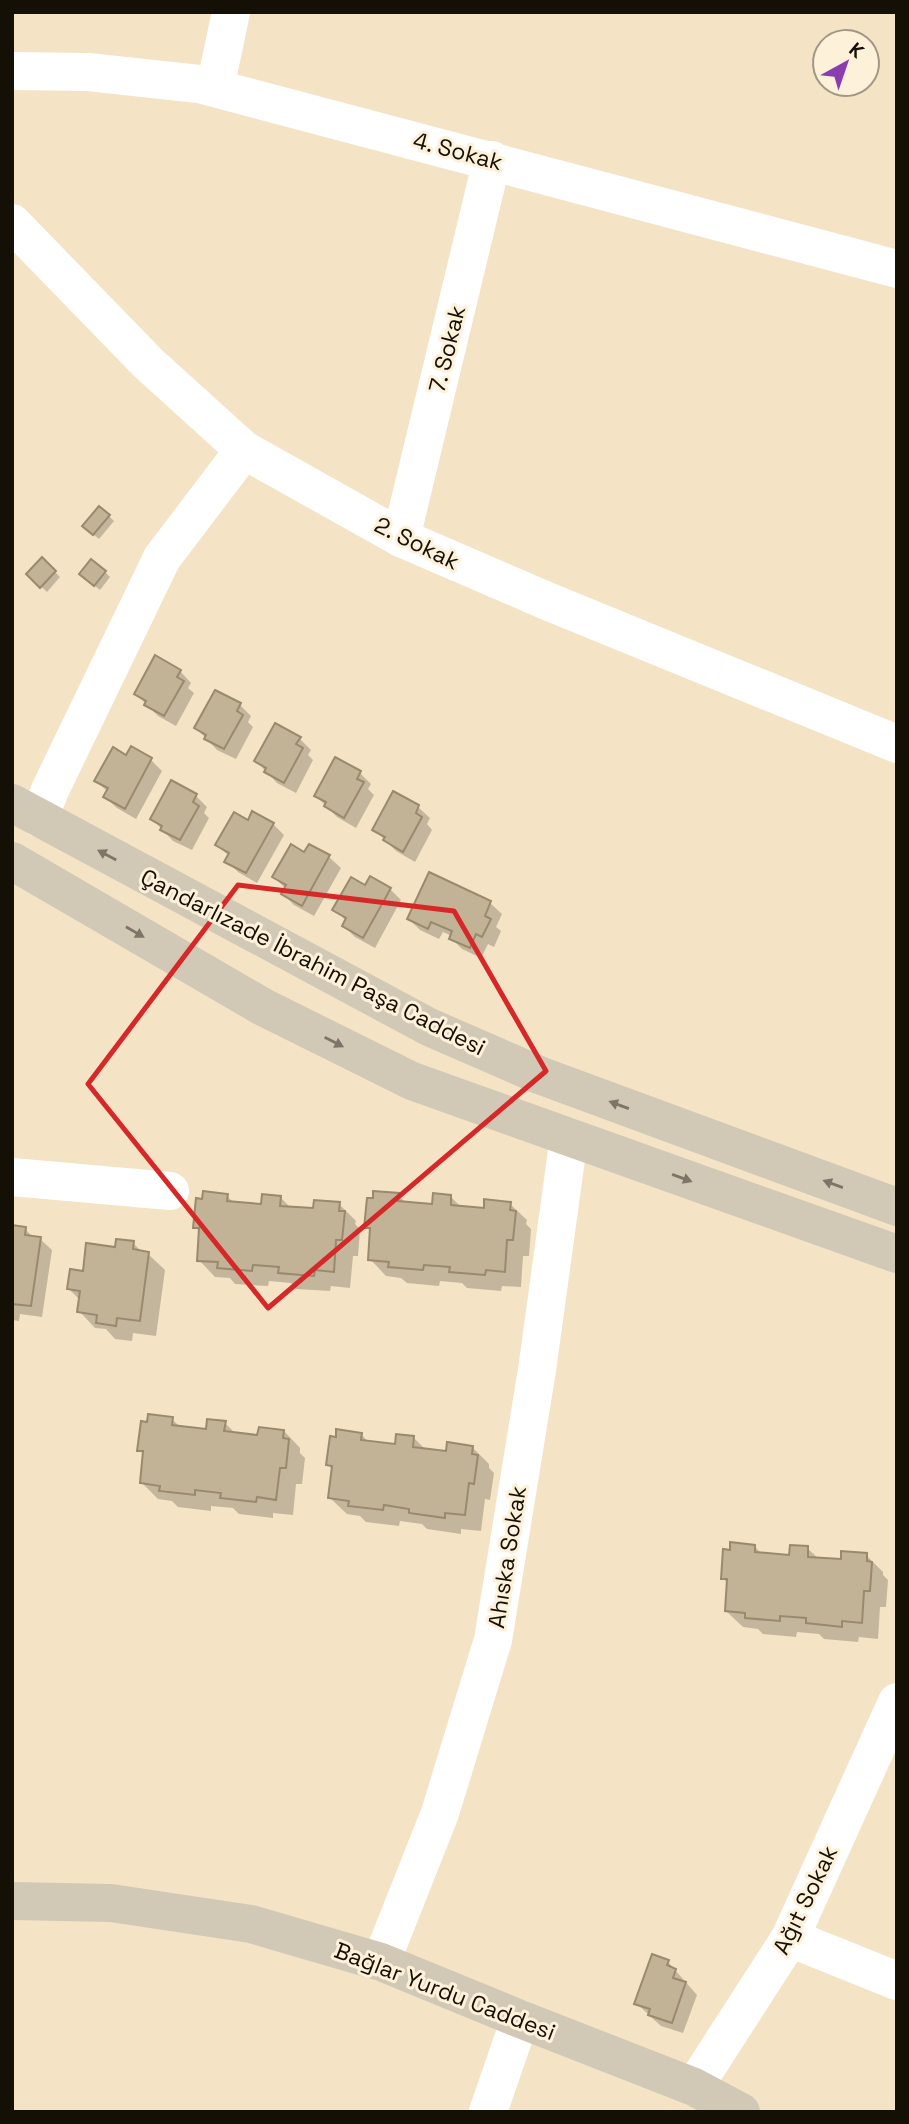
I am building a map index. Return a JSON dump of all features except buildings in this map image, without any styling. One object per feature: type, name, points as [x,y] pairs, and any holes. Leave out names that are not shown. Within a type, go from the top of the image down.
[{"type":"main road","name":"Çandarlızade İbrahim Paşa Caddesi","points":[[26,811],[429,1027],[539,1075],[897,1207]]},
{"type":"main road","points":[[15,863],[263,1007],[412,1081],[897,1254]]},
{"type":"main road","name":"Bağlar Yurdu Caddesi","points":[[12,1901],[111,1903],[251,1924],[381,1962],[520,2020],[694,2087],[741,2112]]},
{"type":"street","points":[[215,88],[231,12]]},
{"type":"street","name":"4. Sokak","points":[[12,72],[88,72],[200,84],[897,269]]},
{"type":"street","name":"7. Sokak","points":[[401,538],[492,160]]},
{"type":"street","name":"2. Sokak","points":[[12,223],[148,363],[244,450],[401,538],[547,601],[897,744]]},
{"type":"street","points":[[26,811],[50,790],[162,558],[244,450]]},
{"type":"street","name":"Ahıska Sokak","points":[[381,1962],[440,1813],[493,1640],[537,1370],[569,1137]]},
{"type":"street","points":[[12,1177],[170,1191]]},
{"type":"street","name":"Ağıt Sokak","points":[[694,2087],[790,1938],[897,1702]]},
{"type":"street","points":[[790,1938],[897,1981]]},
{"type":"street","points":[[488,2112],[520,2020]]},
{"type":"highlighted area","points":[[238,885],[454,911],[546,1071],[268,1308],[88,1084]]}]
